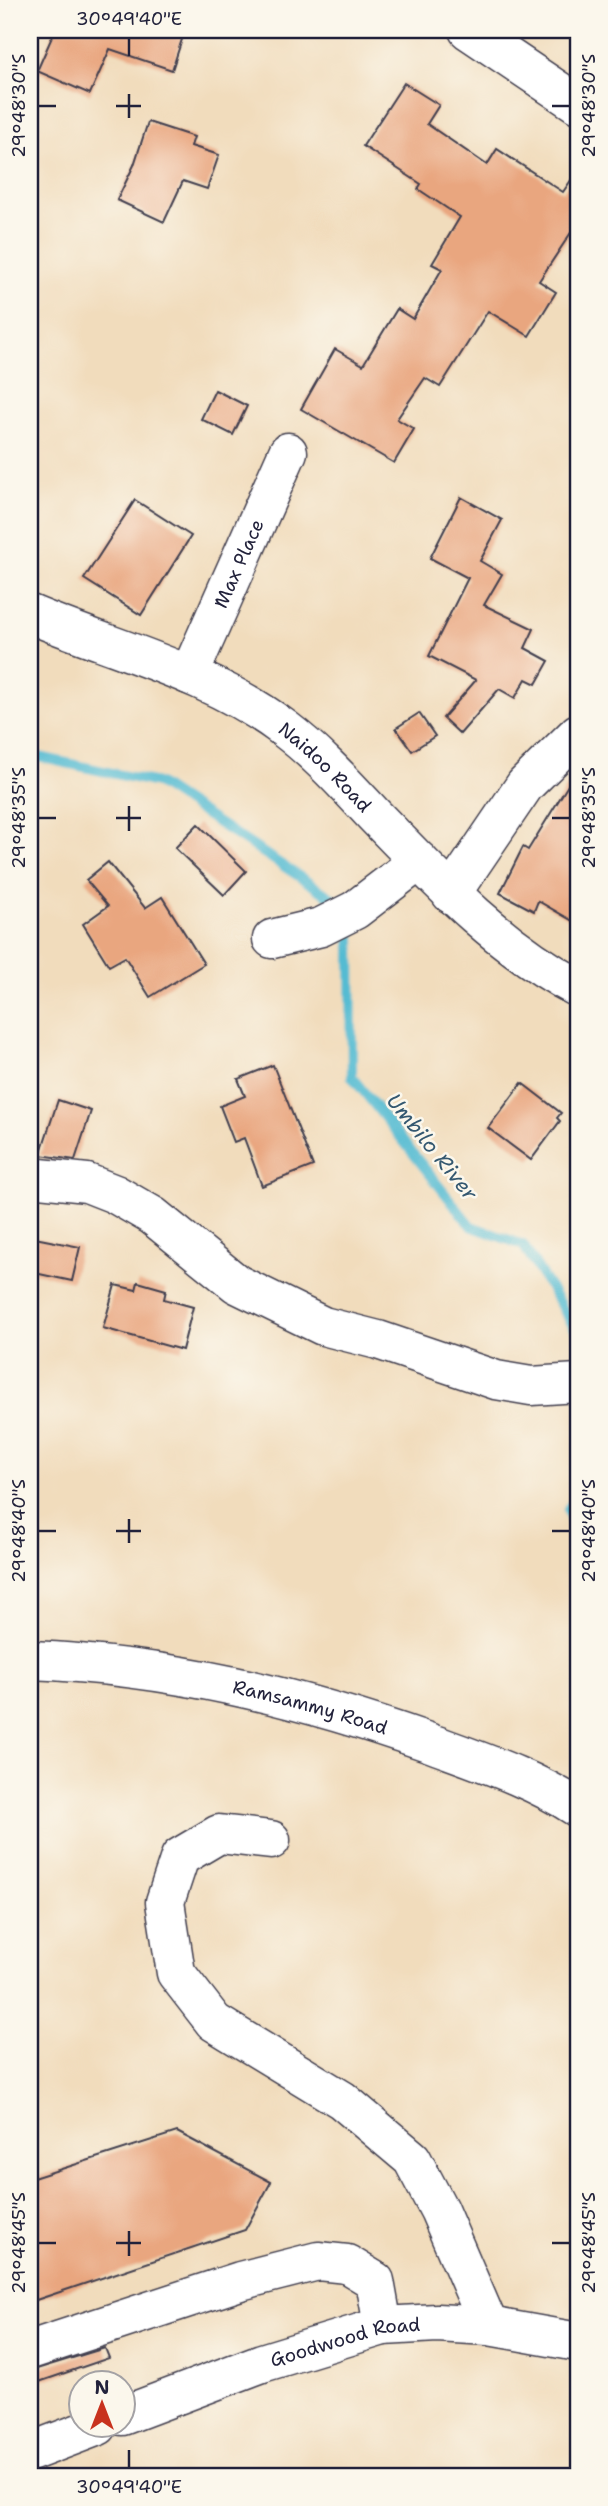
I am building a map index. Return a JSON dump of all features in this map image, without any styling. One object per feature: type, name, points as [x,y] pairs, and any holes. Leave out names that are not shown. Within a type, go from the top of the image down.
[{"type":"street","points":[[468,30],[578,104]]},
{"type":"street","name":"Max Place","points":[[189,675],[288,452]]},
{"type":"street","name":"Naidoo Road","points":[[30,614],[189,675],[284,728],[314,754],[451,894],[496,934],[578,988]]},
{"type":"street","points":[[451,894],[525,785],[578,733]]},
{"type":"street","points":[[272,939],[321,928],[355,909],[419,861]]},
{"type":"street","points":[[30,1177],[87,1184],[115,1194],[153,1216],[237,1283],[323,1326],[378,1340],[496,1380],[531,1386],[578,1383]]},
{"type":"street","name":"Ramsammy Road","points":[[30,1660],[190,1676],[308,1702],[527,1780],[578,1808]]},
{"type":"street","points":[[271,1840],[219,1835],[180,1857],[164,1902],[176,1973],[214,2022],[342,2100],[412,2159],[439,2210],[489,2326]]},
{"type":"street","points":[[30,2350],[240,2281],[318,2261],[347,2264],[375,2281],[383,2326]]},
{"type":"street","name":"Goodwood Road","points":[[136,2411],[262,2363],[383,2326],[437,2323],[489,2326],[578,2342]]},
{"type":"street","points":[[30,2452],[66,2438]]},
{"type":"building","points":[[55,30],[185,30],[172,70],[110,49],[90,94],[37,71]]},
{"type":"building","points":[[404,83],[439,105],[427,124],[487,165],[497,149],[563,192],[578,170],[578,222],[539,281],[556,292],[529,336],[488,311],[440,387],[425,378],[397,419],[414,429],[394,463],[301,409],[335,349],[363,365],[397,309],[413,319],[442,269],[432,264],[460,217],[418,189],[421,184],[363,146]]},
{"type":"building","points":[[148,122],[194,137],[191,146],[219,155],[207,189],[183,181],[164,222],[117,200],[134,165]]},
{"type":"building","points":[[215,390],[247,406],[233,435],[201,419]]},
{"type":"building","points":[[461,497],[502,520],[480,561],[502,574],[484,605],[534,629],[525,648],[549,661],[536,684],[526,679],[515,698],[499,689],[460,734],[443,718],[476,680],[429,656],[468,578],[430,558]]},
{"type":"building","points":[[135,500],[191,536],[141,615],[84,579]]},
{"type":"building","points":[[419,713],[435,736],[412,751],[396,728]]},
{"type":"building","points":[[578,769],[578,924],[538,901],[534,911],[500,893],[523,847],[528,850]]},
{"type":"building","points":[[198,824],[246,871],[224,895],[175,848]]},
{"type":"building","points":[[108,862],[145,908],[162,897],[204,964],[150,997],[125,957],[109,966],[83,924],[108,906],[86,880]]},
{"type":"building","points":[[273,1065],[313,1166],[262,1186],[244,1138],[234,1142],[220,1106],[245,1096],[238,1079]]},
{"type":"building","points":[[522,1083],[561,1113],[557,1118],[560,1121],[531,1160],[488,1128]]},
{"type":"building","points":[[58,1100],[91,1111],[75,1160],[40,1155]]},
{"type":"building","points":[[30,1237],[80,1247],[72,1281],[30,1272]]},
{"type":"building","points":[[138,1282],[166,1290],[164,1299],[193,1307],[182,1350],[103,1328],[115,1285],[136,1290]]},
{"type":"building","points":[[177,2132],[271,2182],[245,2230],[30,2302],[30,2179]]},
{"type":"building","points":[[105,2348],[109,2358],[74,2370],[66,2370],[66,2373],[30,2385],[30,2371]]},
{"type":"waterway","name":"Umbilo River","points":[[30,755],[157,783],[332,898]]},
{"type":"waterway","name":"Umbilo River","points":[[351,937],[352,1077],[471,1226],[523,1245],[578,1333]]},
{"type":"waterway","name":"Umbilo River","points":[[578,1496],[568,1509],[578,1542]]}]
